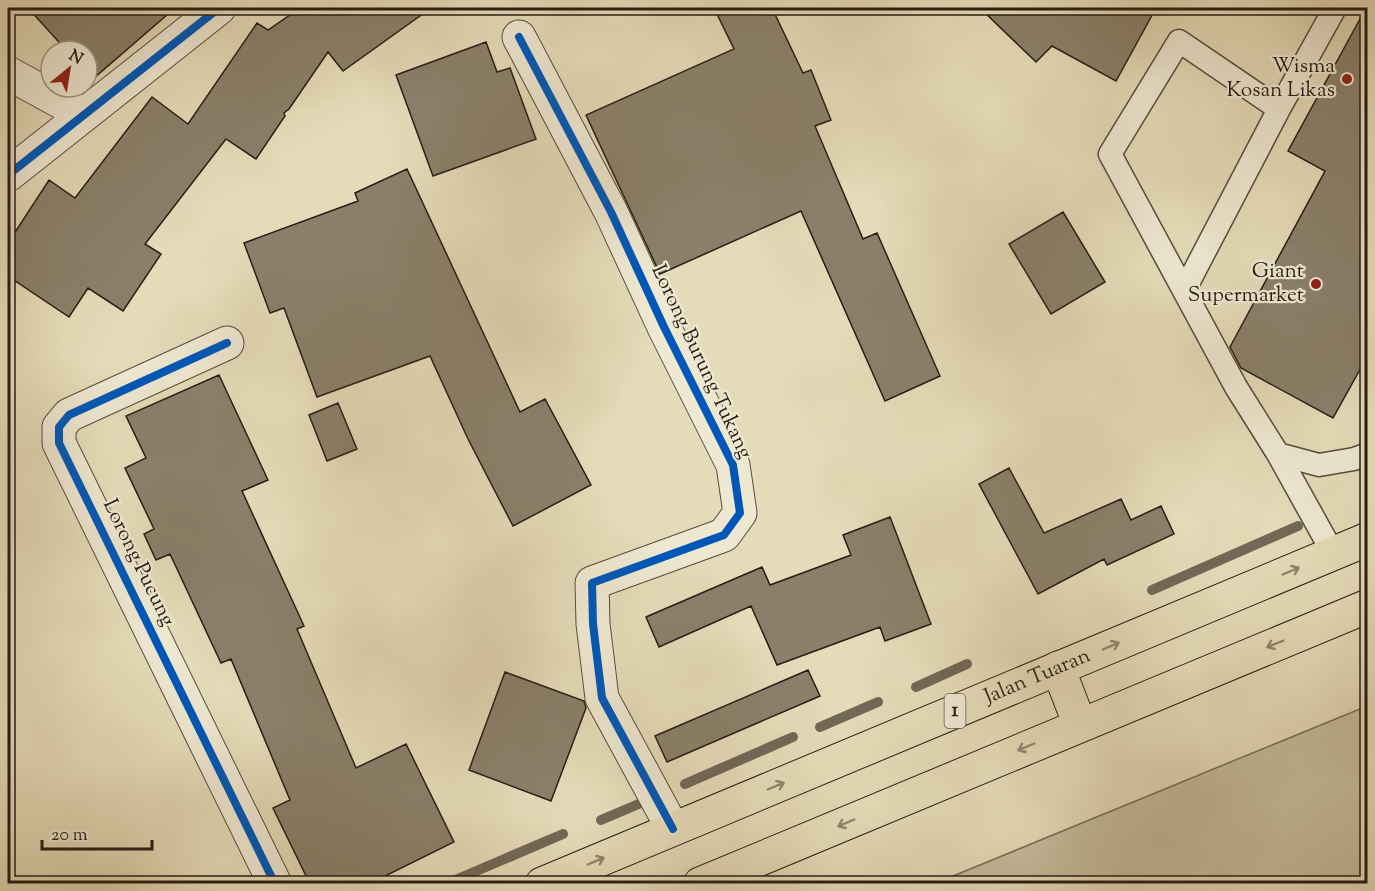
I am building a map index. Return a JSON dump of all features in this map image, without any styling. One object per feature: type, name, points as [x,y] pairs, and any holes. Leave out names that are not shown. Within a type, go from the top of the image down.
[{"type":"main road","name":"Jalan Tuaran","points":[[542,884],[1368,539]]},
{"type":"main road","points":[[700,884],[1368,606]]},
{"type":"main road","points":[[1059,668],[1080,725]]},
{"type":"street","points":[[8,175],[219,8]]},
{"type":"street","name":"Lorong Burung Tukang","points":[[519,38],[611,212],[664,327],[733,465],[740,513],[724,535],[592,583],[593,624],[602,698],[673,829]]},
{"type":"street","points":[[8,73],[83,114]]},
{"type":"street","name":"Lorong Pucung","points":[[227,343],[69,415],[60,427],[59,443],[274,884]]},
{"type":"lane","points":[[1184,291],[1279,109],[1335,8]]},
{"type":"lane","points":[[1279,109],[1179,41],[1110,154],[1236,387],[1278,454],[1333,553]]},
{"type":"lane","points":[[1278,454],[1319,465],[1354,459],[1368,454]]},
{"type":"shaded area","points":[[1367,706],[1367,883],[936,883]]},
{"type":"building","points":[[28,8],[175,8],[99,74],[99,39],[56,39]]},
{"type":"building","points":[[300,8],[431,8],[343,71],[328,52],[284,113],[285,116],[256,159],[226,139],[145,244],[161,254],[123,311],[88,288],[69,317],[8,276],[8,243],[49,180],[75,198],[152,97],[188,124],[257,23],[268,30]]},
{"type":"building","points":[[714,8],[772,8],[803,73],[811,70],[831,120],[815,126],[863,239],[877,233],[940,376],[885,401],[801,211],[660,274],[586,115],[734,49]]},
{"type":"building","points":[[980,8],[1156,8],[1116,81],[1052,46],[1036,62]]},
{"type":"building","name":"Giant Supermarket","points":[[1368,8],[1368,355],[1333,418],[1241,368],[1230,347],[1325,171],[1288,151]]},
{"type":"building","points":[[486,42],[497,72],[510,68],[536,139],[433,176],[396,75]]},
{"type":"building","points":[[407,169],[520,412],[545,399],[591,485],[513,526],[468,439],[430,356],[317,397],[284,308],[270,313],[244,243],[358,201],[355,193]]},
{"type":"building","points":[[1063,212],[1105,282],[1051,314],[1009,244]]},
{"type":"building","points":[[219,375],[268,480],[242,491],[304,626],[297,629],[356,768],[406,744],[454,842],[369,884],[310,884],[273,808],[290,800],[231,659],[221,663],[170,554],[156,560],[144,534],[154,529],[125,468],[146,458],[126,416]]},
{"type":"building","points":[[338,403],[357,449],[327,461],[309,415]]},
{"type":"building","points":[[1009,468],[1044,533],[1121,499],[1131,520],[1161,506],[1174,534],[1107,565],[1104,559],[1038,594],[979,484]]},
{"type":"building","points":[[890,517],[931,624],[885,641],[880,627],[777,665],[751,606],[659,647],[646,617],[762,567],[770,585],[851,555],[843,535]]},
{"type":"building","points":[[808,670],[820,696],[667,762],[655,736]]},
{"type":"building","points":[[505,672],[584,701],[586,708],[551,801],[469,770]]},
{"type":"waterway","points":[[1152,590],[1298,526]]},
{"type":"waterway","points":[[916,687],[967,664]]},
{"type":"waterway","points":[[820,727],[878,702]]},
{"type":"waterway","points":[[685,784],[793,737]]},
{"type":"waterway","points":[[601,820],[641,803]]},
{"type":"waterway","points":[[446,884],[563,834]]},
{"type":"cycle path","points":[[8,175],[219,8]]},
{"type":"cycle path","points":[[519,37],[611,212],[664,327],[733,465],[740,513],[724,535],[592,583],[593,624],[602,698],[673,829]]},
{"type":"cycle path","points":[[227,343],[69,415],[59,427],[59,443],[275,884]]},
{"type":"place","name":"Wisma Kosan Likas","points":[[1347,79]]},
{"type":"place","name":"Giant Supermarket","points":[[1316,284]]}]
